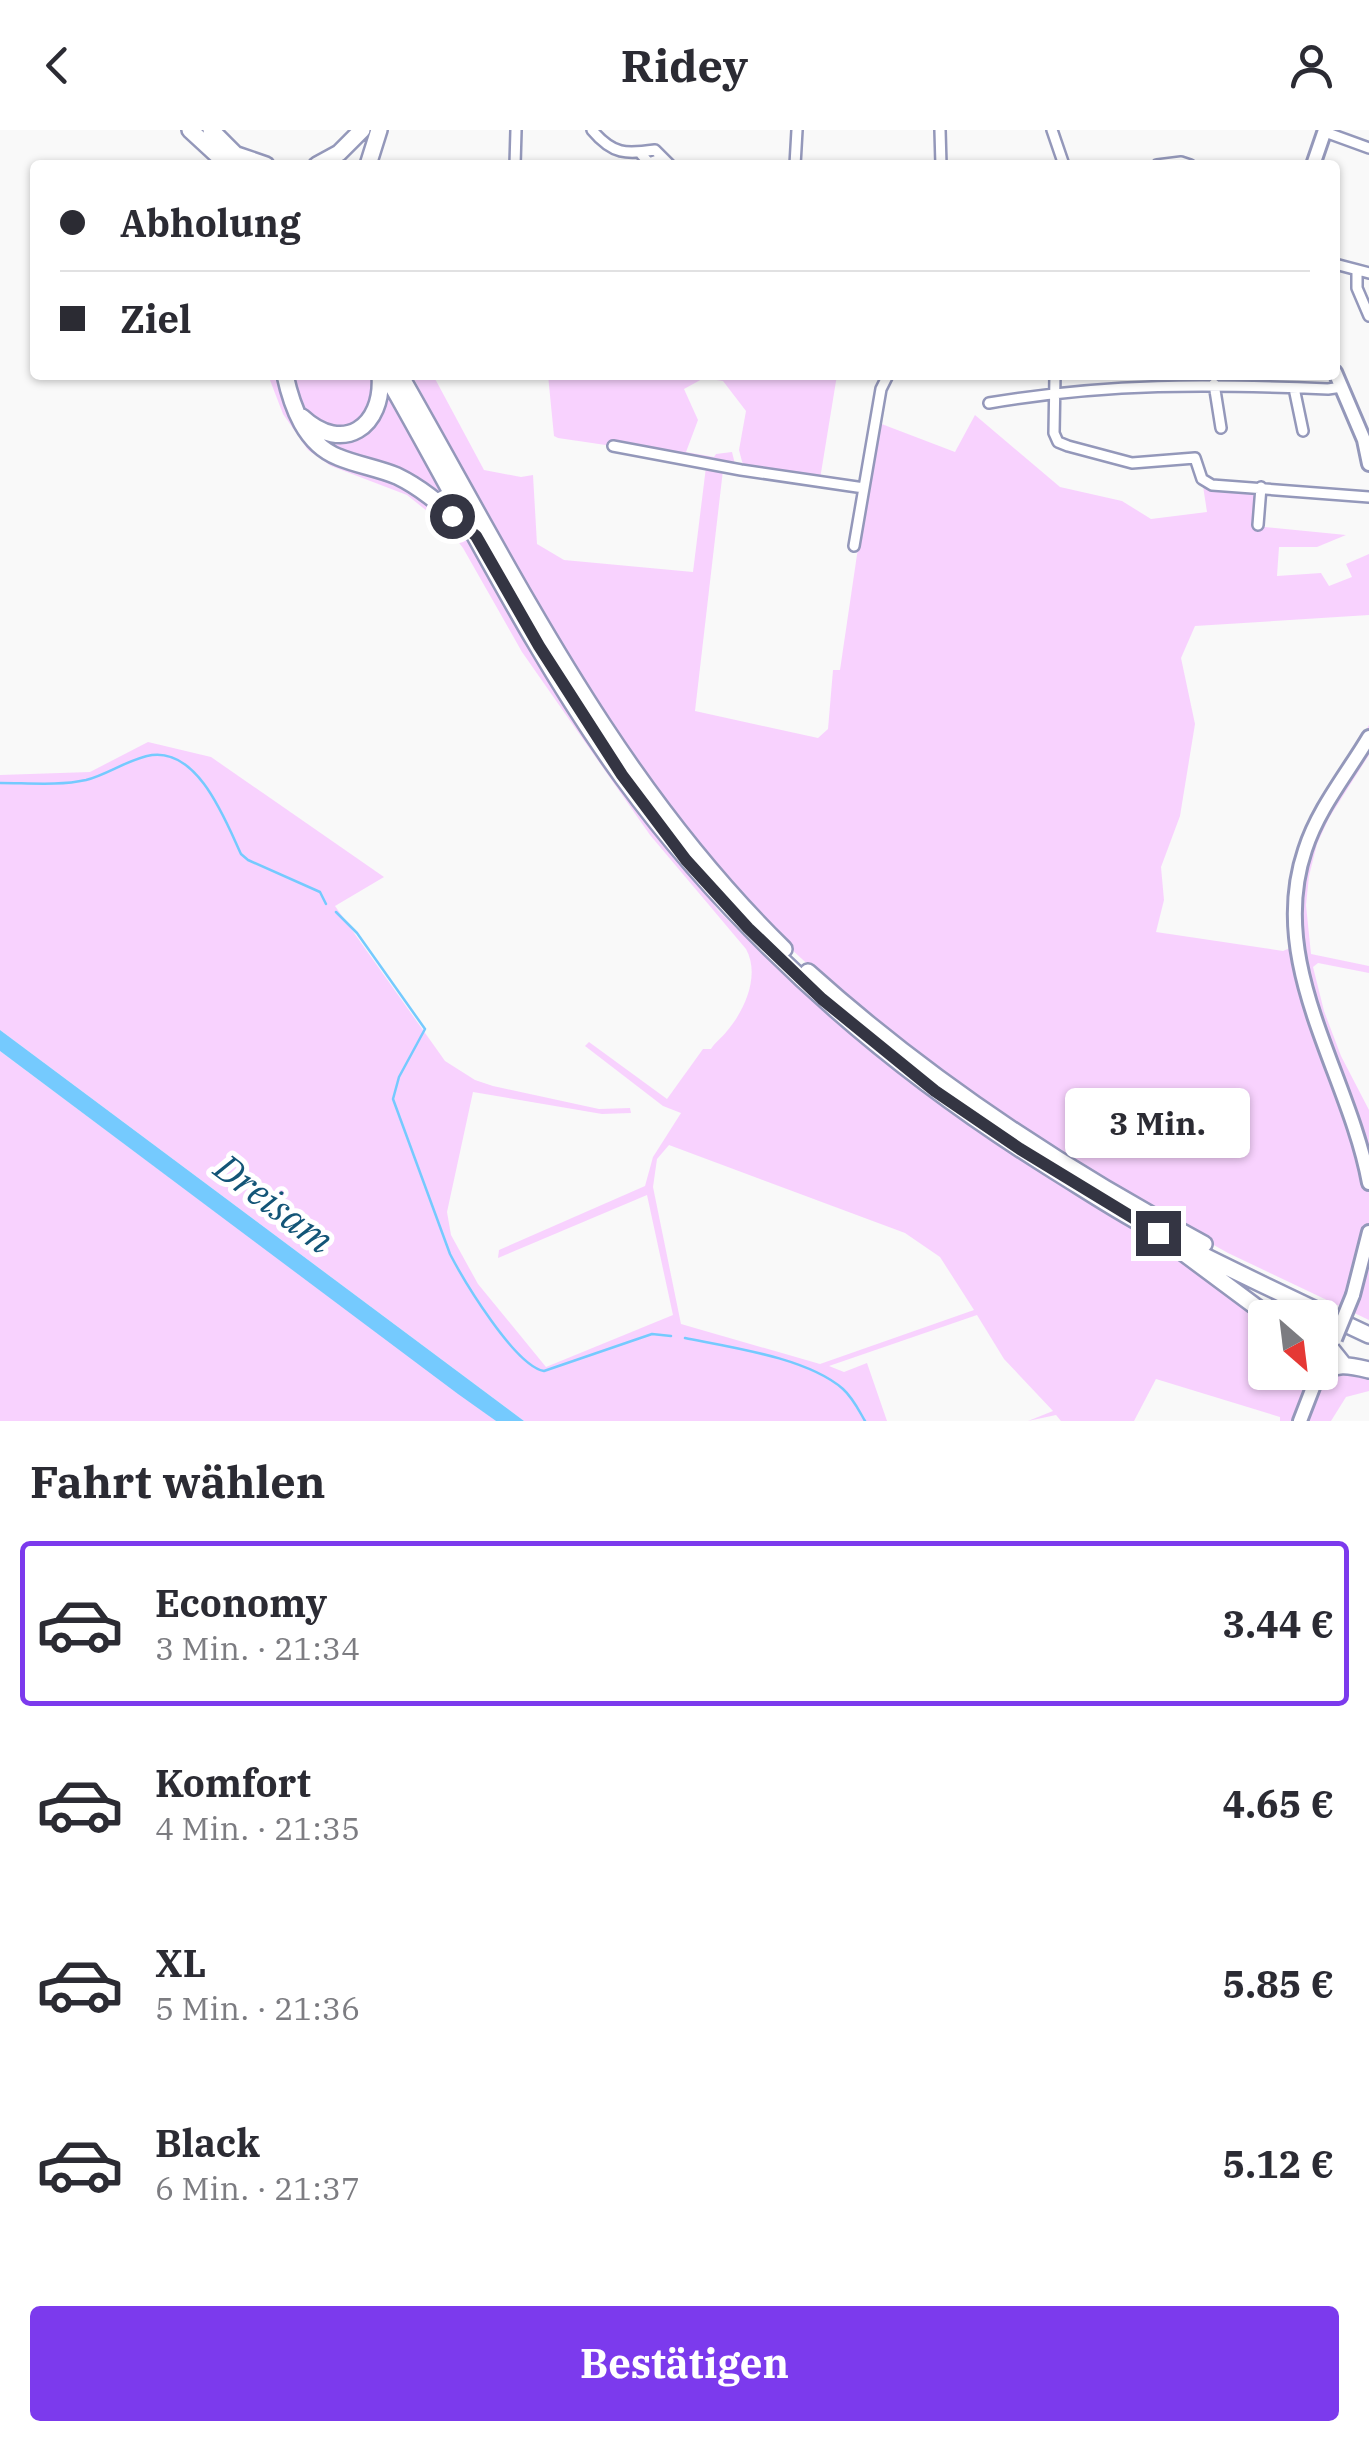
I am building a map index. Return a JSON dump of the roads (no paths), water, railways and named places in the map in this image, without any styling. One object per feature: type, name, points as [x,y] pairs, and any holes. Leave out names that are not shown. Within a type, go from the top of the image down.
[{"type":"highway","points":[[190,130],[235,160]]},
{"type":"highway","points":[[210,130],[236,160]]},
{"type":"highway","points":[[327,160],[362,130]]},
{"type":"highway","points":[[370,160],[379,130]]},
{"type":"highway","points":[[287,380],[308,433],[322,448],[426,492],[476,536]]},
{"type":"highway","points":[[298,413],[324,432],[346,434],[358,430],[380,405],[382,380]]},
{"type":"highway","points":[[386,380],[539,646],[622,775],[686,860],[748,928],[822,999],[935,1091],[1020,1149],[1158,1233],[1369,1335]]},
{"type":"highway","points":[[403,380],[551,644],[608,735],[698,857],[777,942],[891,1044],[1028,1142],[1182,1232],[1369,1325]]},
{"type":"highway","points":[[1158,1233],[1248,1301]]},
{"type":"highway","points":[[1338,1363],[1369,1370]]},
{"type":"highway","points":[[1338,1365],[1343,1364]]},
{"type":"street","points":[[515,160],[516,130]]},
{"type":"street","points":[[592,130],[613,148],[641,154],[655,150],[665,160]]},
{"type":"street","points":[[795,160],[797,130]]},
{"type":"street","points":[[940,130],[940,160]]},
{"type":"street","points":[[1052,130],[1062,160]]},
{"type":"street","points":[[1315,160],[1325,131],[1369,148]]},
{"type":"street","points":[[1340,265],[1369,273]]},
{"type":"street","points":[[1357,270],[1357,288],[1369,316]]},
{"type":"street","points":[[854,546],[886,380]]},
{"type":"street","points":[[1055,380],[1054,433],[1058,442],[1132,463],[1185,457],[1197,460],[1207,483],[1369,498]]},
{"type":"street","points":[[1285,380],[1304,431]]},
{"type":"street","points":[[1339,380],[1369,460]]},
{"type":"street","points":[[1214,384],[1221,428]]},
{"type":"street","points":[[989,403],[1124,385],[1342,387]]},
{"type":"street","points":[[612,446],[724,468],[864,488]]},
{"type":"street","points":[[1258,524],[1261,487]]},
{"type":"street","points":[[1369,737],[1313,829],[1299,872],[1295,910],[1306,992],[1356,1128],[1369,1183]]},
{"type":"street","points":[[1338,1329],[1353,1296],[1369,1232]]},
{"type":"street","points":[[1300,1421],[1312,1390]]},
{"type":"water","name":"Dreisam","points":[[0,1030],[524,1421],[496,1421],[458,1394],[0,1051]]},
{"type":"waterway","points":[[0,783],[76,782],[143,757],[169,756],[197,775],[219,807],[241,854],[320,892],[326,904]]},
{"type":"waterway","points":[[336,912],[357,933],[425,1029],[399,1077],[393,1099],[450,1254],[505,1339],[532,1366],[544,1371],[652,1334],[671,1336]]},
{"type":"waterway","points":[[685,1338],[768,1355],[810,1369],[843,1389],[865,1421]]}]
